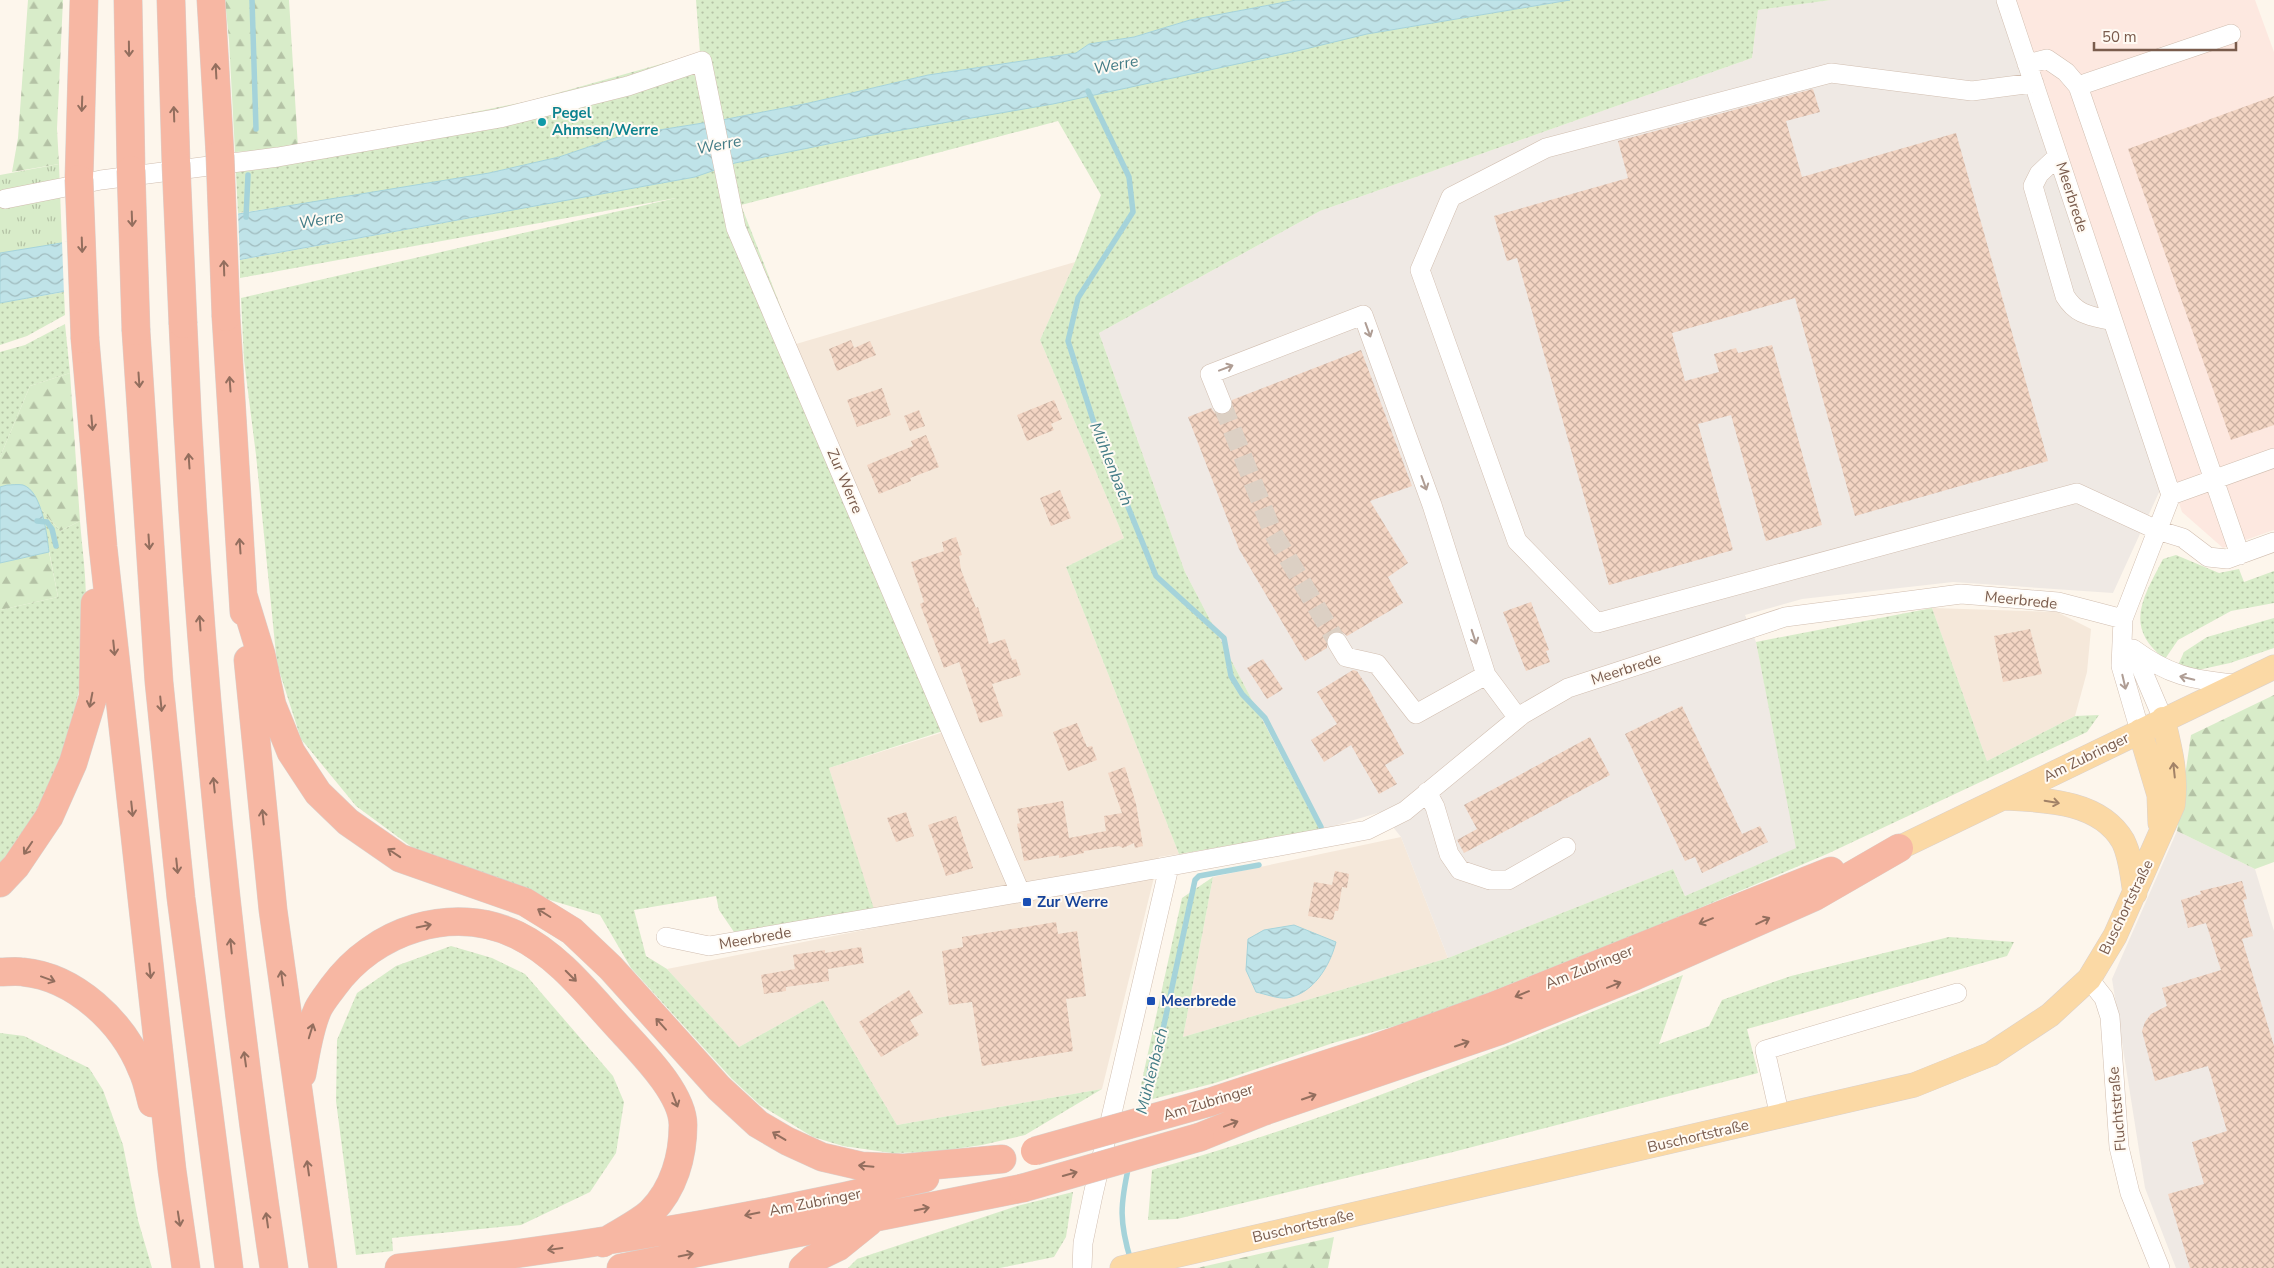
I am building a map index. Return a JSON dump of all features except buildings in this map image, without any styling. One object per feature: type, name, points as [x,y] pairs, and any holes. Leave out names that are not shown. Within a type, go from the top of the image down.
[{"type":"highway","points":[[84,0],[79,179],[85,339],[103,547],[172,1170],[186,1268]]},
{"type":"highway","points":[[128,0],[136,331],[160,692],[181,898],[229,1268]]},
{"type":"highway","points":[[171,0],[188,455],[208,726],[236,995],[274,1268]]},
{"type":"highway","points":[[211,0],[220,155],[226,316],[243,595],[254,733],[273,910],[323,1268]]},
{"type":"highway","points":[[0,883],[16,866],[49,817],[73,763],[92,697],[95,577],[103,547]]},
{"type":"highway","points":[[243,595],[261,654],[272,705],[291,752],[318,793],[348,822],[400,858],[525,902],[572,931],[611,968],[719,1088],[758,1124],[787,1140],[822,1157],[861,1166],[904,1168],[1002,1159]]},
{"type":"highway","name":"Am Zubringer","points":[[399,1268],[603,1242],[851,1195],[1035,1151],[1210,1102],[1374,1049],[1491,1006],[1830,871],[1899,848]]},
{"type":"highway","name":"Am Zubringer","points":[[621,1268],[1023,1188],[1200,1137],[1262,1112],[1499,1031],[1635,976],[1814,897],[1899,848]]},
{"type":"highway","points":[[298,1096],[308,1042],[319,1008],[345,970],[372,947],[408,930],[448,922],[483,925],[516,935],[541,949],[568,973],[650,1062],[673,1093],[683,1123],[681,1155],[671,1184],[651,1212],[603,1242]]},
{"type":"highway","points":[[0,972],[23,972],[48,978],[77,991],[106,1015],[127,1042],[142,1069],[172,1170]]},
{"type":"highway","points":[[803,1268],[813,1259],[838,1247],[874,1218]]},
{"type":"main road","name":"Am Zubringer","points":[[1899,848],[2235,684],[2274,667]]},
{"type":"main road","name":"Buschortstraße","points":[[1122,1268],[1914,1086],[1984,1057],[2050,1015],[2088,979],[2115,936],[2173,805],[2176,787],[2174,765],[2163,719]]},
{"type":"main road","name":"Buschortstraße","points":[[2140,731],[2159,795],[2160,834]]},
{"type":"main road","points":[[2004,798],[2070,805],[2090,812],[2103,821],[2113,829],[2123,842],[2130,862],[2135,894]]},
{"type":"street","name":"Meerbrede","points":[[2006,0],[2172,495]]},
{"type":"street","points":[[2078,86],[2231,34]]},
{"type":"street","points":[[2027,64],[2047,59],[2066,72],[2078,86],[2240,555]]},
{"type":"street","name":"Zur Werre","points":[[5,199],[101,180],[278,157],[500,118],[628,86],[702,61],[736,228],[1020,892]]},
{"type":"street","points":[[2034,83],[1972,91],[1831,73],[1546,148],[1451,198],[1420,270],[1517,541],[1598,623],[2077,493],[2157,530],[2183,538],[2208,557],[2228,559],[2274,542]]},
{"type":"street","points":[[2058,156],[2042,170],[2033,186],[2065,296],[2071,306],[2080,313],[2113,321]]},
{"type":"street","points":[[1222,404],[1210,374],[1363,315],[1432,505],[1486,675],[1518,718]]},
{"type":"street","points":[[2140,731],[2128,697],[2121,666],[2123,626],[2157,530],[2172,495],[2274,458]]},
{"type":"street","name":"Meerbrede","points":[[666,937],[709,946],[1169,867],[1367,830],[1404,811],[1518,718],[1568,688],[1785,617],[1961,594],[2058,602],[2123,626]]},
{"type":"street","points":[[2123,626],[2163,719]]},
{"type":"street","points":[[1337,642],[1346,657],[1377,664],[1416,714],[1486,675]]},
{"type":"street","points":[[2133,649],[2150,662],[2183,677],[2235,684]]},
{"type":"street","points":[[1427,792],[1435,807],[1449,854],[1460,870],[1490,880],[1508,880],[1566,848]]},
{"type":"street","points":[[1082,1268],[1083,1243],[1092,1195],[1169,867]]},
{"type":"street","name":"Fluchtstraße","points":[[2088,979],[2104,998],[2110,1016],[2118,1147],[2130,1193],[2160,1268]]},
{"type":"street","points":[[1780,1116],[1765,1050],[1958,994]]},
{"type":"shaded area","points":[[1831,0],[1998,0],[2160,490],[2113,593],[1953,582],[1802,599],[1745,615],[1756,642],[1797,848],[1685,896],[1673,869],[1448,958],[1401,837],[1381,812],[1320,830],[1185,572],[1099,333],[1320,211],[1752,58],[1758,10]]},
{"type":"shaded area","points":[[2011,0],[2255,0],[2274,52],[2274,530],[2223,548],[2182,512]]},
{"type":"shaded area","points":[[1075,262],[1040,340],[1124,538],[1066,567],[1179,854],[1159,857],[1102,1089],[897,1125],[823,1000],[739,1047],[667,969],[879,927],[829,768],[960,727],[796,344]]},
{"type":"shaded area","points":[[1932,608],[2057,612],[2091,629],[2087,672],[2075,716],[1987,761]]},
{"type":"shaded area","points":[[2177,831],[2255,869],[2274,931],[2274,1268],[2176,1268],[2145,1188],[2112,979]]},
{"type":"shaded area","points":[[1401,837],[1448,958],[1183,1037],[1213,877]]},
{"type":"green space","points":[[28,0],[63,0],[57,129],[59,164],[12,172],[18,138]]},
{"type":"green space","points":[[225,0],[289,0],[298,148],[235,152]]},
{"type":"green space","points":[[696,0],[1296,0],[1190,20],[1134,37],[1089,44],[1076,53],[928,75],[809,103],[722,120],[621,136],[559,157],[489,173],[352,197],[238,213],[235,153],[298,148],[529,101],[700,53]]},
{"type":"green space","points":[[1570,0],[1831,0],[1758,10],[1752,58],[1320,211],[1099,333],[1185,572],[1320,830],[1179,854],[1066,567],[1124,538],[1040,340],[1075,262],[1101,195],[1058,121],[741,205],[946,730],[829,768],[874,909],[734,932],[719,910],[716,896],[634,910],[646,956],[667,969],[739,1047],[823,1000],[897,1125],[1102,1089],[1025,1135],[982,1145],[934,1152],[892,1153],[843,1146],[813,1137],[760,1105],[732,1079],[631,968],[600,915],[543,898],[413,848],[356,806],[301,739],[277,664],[256,455],[244,360],[241,298],[676,198],[240,278],[240,260],[695,177],[735,163],[1367,34]]},
{"type":"green space","points":[[59,164],[62,244],[0,253],[0,175]]},
{"type":"green space","points":[[64,292],[65,315],[27,336],[0,345],[0,303]]},
{"type":"green space","points":[[65,324],[70,373],[30,386],[0,457],[0,352],[25,345]]},
{"type":"green space","points":[[70,373],[80,521],[60,531],[41,509],[30,490],[7,485],[0,487],[0,457],[30,386]]},
{"type":"green space","points":[[41,509],[60,531],[80,521],[86,591],[86,631],[83,660],[73,718],[54,774],[28,827],[0,863],[0,610],[58,597]]},
{"type":"green space","points":[[49,552],[58,597],[0,610],[0,563]]},
{"type":"green space","points":[[2176,555],[2219,573],[2239,569],[2244,582],[2274,571],[2274,603],[2231,611],[2178,640],[2165,659],[2152,647],[2144,635],[2141,624],[2141,612],[2144,599],[2163,559]]},
{"type":"green space","points":[[1932,608],[1987,761],[2075,716],[2099,715],[2087,732],[1827,854],[1657,926],[1427,1017],[1333,1043],[1215,1083],[1137,1103],[1182,898],[1213,877],[1183,1037],[1448,958],[1673,869],[1685,896],[1796,848],[1756,642]]},
{"type":"green space","points":[[2274,618],[2274,648],[2230,663],[2198,670],[2178,665],[2184,652],[2207,637]]},
{"type":"green space","points":[[2274,695],[2274,862],[2255,869],[2177,831],[2191,735]]},
{"type":"green space","points":[[1949,937],[2014,942],[2007,956],[1747,1029],[1758,1073],[1453,1152],[1177,1219],[1148,1220],[1152,1170],[1220,1150],[1354,1105],[1683,975],[1659,1044],[1709,1026],[1722,1000],[1791,976]]},
{"type":"green space","points":[[451,946],[492,958],[525,974],[613,1076],[624,1102],[616,1153],[590,1192],[521,1225],[392,1238],[393,1251],[356,1255],[336,1101],[337,1040],[357,993],[396,966]]},
{"type":"green space","points":[[0,1033],[24,1036],[89,1068],[103,1090],[123,1145],[138,1220],[152,1268],[0,1268]]},
{"type":"green space","points":[[1073,1192],[1066,1237],[1054,1257],[1000,1268],[848,1268],[857,1259],[1017,1206]]},
{"type":"green space","points":[[1334,1237],[1328,1268],[1197,1268]]},
{"type":"water","name":"Werre","points":[[1296,0],[1570,0],[1367,34],[1053,104],[867,136],[735,163],[695,177],[0,303],[0,253],[489,173],[559,157],[621,136],[722,120],[809,103],[928,75],[1076,53],[1089,44],[1134,37],[1190,20]]},
{"type":"water","points":[[23,485],[35,496],[42,514],[49,552],[0,563],[0,487]]},
{"type":"water","points":[[1294,925],[1336,942],[1325,969],[1319,978],[1305,991],[1287,998],[1256,992],[1246,970],[1248,939],[1264,930]]},
{"type":"pier","points":[[238,211],[240,263],[64,295],[62,242]]},
{"type":"waterway","points":[[252,0],[256,129]]},
{"type":"waterway","name":"Mühlenbach","points":[[1088,91],[1129,177],[1133,212],[1078,298],[1068,341],[1093,420],[1156,576],[1224,638],[1231,676],[1242,694],[1265,718],[1321,827]]},
{"type":"waterway","points":[[246,217],[248,175]]},
{"type":"waterway","points":[[37,521],[47,522],[52,529],[56,546]]},
{"type":"waterway","name":"Mühlenbach","points":[[1141,1112],[1151,1065],[1162,1034],[1195,880],[1199,876],[1259,865]]},
{"type":"waterway","name":"Mühlenbach","points":[[1129,1165],[1122,1213],[1124,1235],[1131,1261]]},
{"type":"tunnel","points":[[1222,404],[1273,533],[1337,642]]},
{"type":"place","name":"Pegel Ahmsen/Werre","points":[[542,122]]},
{"type":"place","name":"Zur Werre","points":[[1027,902]]},
{"type":"place","name":"Meerbrede","points":[[1151,1001]]}]
